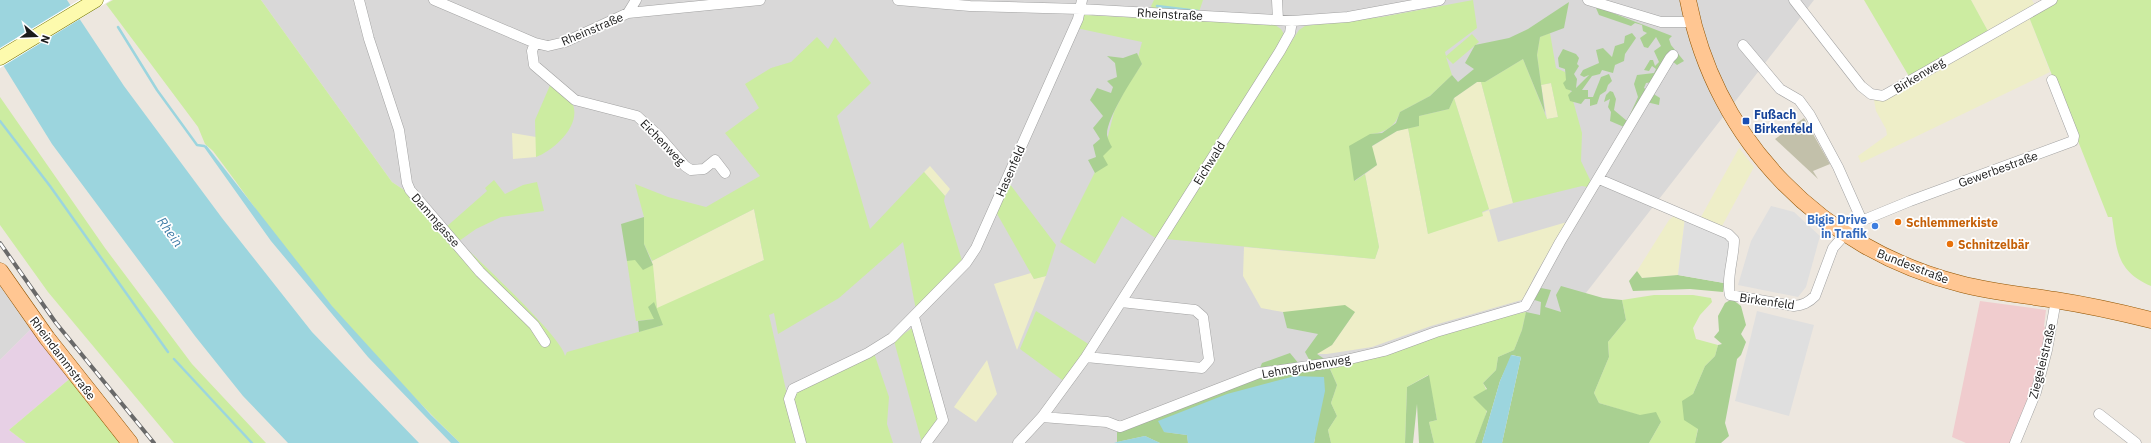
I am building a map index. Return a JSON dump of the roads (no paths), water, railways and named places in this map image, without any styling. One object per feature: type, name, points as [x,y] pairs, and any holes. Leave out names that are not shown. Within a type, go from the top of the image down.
[{"type":"main road","points":[[0,58],[96,0]]},
{"type":"main road","name":"Bundesstraße","points":[[1688,0],[1698,41],[1717,89],[1727,109],[1752,146],[1792,192],[1846,235],[1872,251],[1899,263],[1960,284],[2056,300],[2151,320]]},
{"type":"main road","name":"Rheindammstraße","points":[[0,271],[47,338],[130,443]]},
{"type":"street","name":"Dammgasse","points":[[359,0],[369,39],[399,130],[410,190],[480,272],[534,325],[545,342]]},
{"type":"street","name":"Rheinstraße","points":[[434,0],[535,43],[548,46],[565,42],[628,13],[760,0]]},
{"type":"street","points":[[628,13],[636,0]]},
{"type":"street","name":"Rheinstraße","points":[[898,0],[970,6],[1081,4],[1292,21],[1348,17],[1440,0]]},
{"type":"street","points":[[1277,0],[1278,20]]},
{"type":"street","points":[[1588,0],[1661,22],[1693,22]]},
{"type":"street","name":"Birkenweg","points":[[1794,0],[1861,86],[1871,94],[1883,96],[2052,0]]},
{"type":"street","name":"Hasenfeld","points":[[801,443],[789,398],[793,389],[868,353],[892,338],[966,263],[976,248],[1078,19],[1081,4]]},
{"type":"street","name":"Eichwald","points":[[1018,443],[1042,417],[1086,357],[1280,51],[1290,33],[1292,21]]},
{"type":"street","name":"Eichenweg","points":[[535,43],[532,51],[534,65],[568,95],[583,103],[637,116],[659,136],[685,166],[691,170],[704,169],[715,160],[725,173]]},
{"type":"street","points":[[1743,45],[1780,89],[1799,100],[1810,115],[1838,167],[1862,220],[1854,224],[1846,235]]},
{"type":"street","points":[[1599,179],[1673,55]]},
{"type":"street","name":"Gewerbestraße","points":[[1862,220],[2073,141],[2074,136],[2052,80]]},
{"type":"street","name":"Birkenfeld","points":[[1599,179],[1728,234],[1734,240],[1734,255],[1728,286],[1730,295],[1794,306],[1809,302],[1818,290],[1833,248],[1846,235]]},
{"type":"street","name":"Lehmgrubenweg","points":[[1042,417],[1107,422],[1120,427],[1259,373],[1337,362],[1384,351],[1436,332],[1525,306],[1560,242],[1599,179]]},
{"type":"street","name":"Ziegeleistraße","points":[[2015,443],[2036,392],[2047,350],[2056,300]]},
{"type":"street","points":[[1086,357],[1202,368],[1209,360],[1204,317],[1195,310],[1121,302]]},
{"type":"street","points":[[914,317],[943,420],[926,443]]},
{"type":"street","points":[[2099,414],[2135,443]]},
{"type":"water","name":"Rhein","points":[[0,0],[67,0],[124,86],[222,218],[312,332],[419,443],[288,443],[243,396],[195,336],[52,144],[0,60]]},
{"type":"water","points":[[206,145],[332,306],[431,415],[460,443],[451,443],[368,357],[271,241],[204,147]]},
{"type":"water","points":[[1511,355],[1521,357],[1502,443],[1482,443],[1500,381]]},
{"type":"water","points":[[1295,376],[1324,377],[1325,391],[1314,443],[1188,443],[1187,435],[1164,432],[1158,421],[1227,394]]},
{"type":"water","points":[[1145,436],[1160,443],[1114,443],[1117,442]]},
{"type":"waterway","points":[[1157,6],[1198,11]]},
{"type":"waterway","points":[[118,27],[157,90],[197,145],[204,146]]},
{"type":"waterway","points":[[0,121],[50,186],[168,352]]},
{"type":"waterway","points":[[174,359],[252,443]]},
{"type":"railway","points":[[0,243],[56,323],[154,443]]},
{"type":"place","name":"Fußach Birkenfeld","points":[[1746,121]]},
{"type":"place","name":"Schlemmerkiste","points":[[1898,222]]},
{"type":"place","name":"Bigis Drive in Trafik","points":[[1875,226]]},
{"type":"place","name":"Schnitzelbär","points":[[1950,244]]}]
